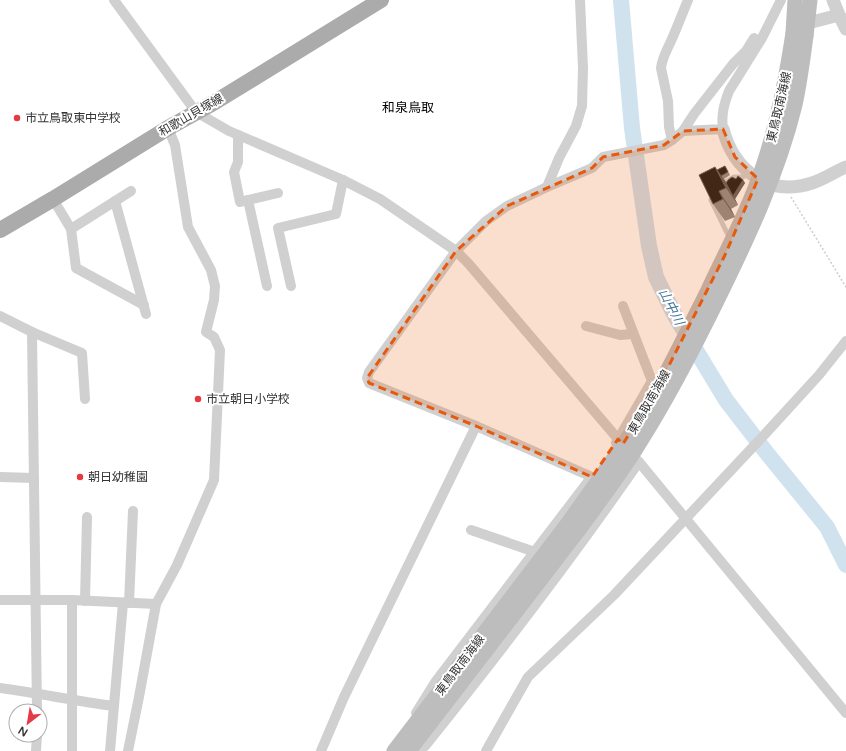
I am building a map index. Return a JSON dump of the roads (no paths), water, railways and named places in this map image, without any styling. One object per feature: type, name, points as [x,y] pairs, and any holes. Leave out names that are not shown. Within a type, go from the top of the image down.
[{"type":"main road","name":"和歌山貝塚線","points":[[0,230],[168,128],[215,102],[381,0]]},
{"type":"main road","name":"東鳥取南海線","points":[[795,0],[802,31]]},
{"type":"main road","name":"東鳥取南海線","points":[[394,751],[573,527],[619,475],[639,446],[662,406],[702,333],[740,254],[765,197],[785,139],[795,104],[801,70],[802,31],[810,0]]},
{"type":"main road","name":"東鳥取南海線","points":[[409,751],[573,527]]},
{"type":"street","points":[[114,0],[196,112],[229,131],[343,180],[380,199],[456,251],[468,263],[639,462],[846,713]]},
{"type":"street","points":[[547,187],[559,158],[576,126],[582,106],[583,68],[580,0]]},
{"type":"street","points":[[672,140],[668,127],[668,101],[661,68],[664,54],[688,0]]},
{"type":"street","points":[[592,478],[476,426],[369,382],[366,378],[456,251],[486,222],[507,206],[592,168],[603,157],[664,145],[683,131],[694,114],[733,64],[750,45],[773,0]]},
{"type":"street","points":[[781,0],[762,38],[729,91],[725,101],[722,122],[729,146],[742,167],[756,178],[772,185],[785,187],[799,186],[812,183],[846,168]]},
{"type":"street","points":[[833,0],[846,29]]},
{"type":"street","points":[[802,31],[839,15]]},
{"type":"street","points":[[128,751],[156,604],[177,565],[214,480],[220,350],[214,337],[206,332],[214,300],[215,286],[211,270],[188,227],[175,145],[168,128]]},
{"type":"street","points":[[683,131],[723,129]]},
{"type":"street","points":[[238,135],[238,162],[234,172],[240,202],[278,193]]},
{"type":"street","points":[[292,286],[278,228],[336,214],[343,180]]},
{"type":"street","points":[[71,229],[131,191]]},
{"type":"street","points":[[53,199],[71,229],[76,268],[145,309],[115,202]]},
{"type":"street","points":[[248,200],[267,286]]},
{"type":"street","points":[[394,751],[420,705],[436,681],[606,458],[652,381],[623,306]]},
{"type":"street","points":[[0,316],[32,332],[82,353],[84,400]]},
{"type":"street","points":[[586,326],[620,336],[633,334]]},
{"type":"street","points":[[32,332],[37,703]]},
{"type":"street","points":[[486,751],[528,677],[614,595],[819,375],[846,341]]},
{"type":"street","points":[[321,751],[347,690],[476,426]]},
{"type":"street","points":[[419,751],[425,746],[465,696],[542,597],[639,462]]},
{"type":"street","points":[[0,477],[34,478]]},
{"type":"street","points":[[110,751],[113,706],[126,603],[133,511]]},
{"type":"street","points":[[84,601],[87,517]]},
{"type":"street","points":[[471,530],[535,552]]},
{"type":"street","points":[[0,600],[72,600],[156,604]]},
{"type":"street","points":[[72,600],[72,751]]},
{"type":"street","points":[[0,688],[113,706]]},
{"type":"lane","points":[[714,188],[734,177],[743,177],[748,172]]},
{"type":"lane","points":[[708,192],[727,233]]},
{"type":"waterway","name":"山中川","points":[[621,0],[632,128],[649,246],[656,277],[674,314],[726,400],[827,527],[846,565]]},
{"type":"place","name":"市立鳥取東中学校","points":[[17,118]]},
{"type":"place","name":"市立朝日小学校","points":[[198,399]]},
{"type":"place","name":"朝日幼稚園","points":[[80,477]]},
{"type":"district","name":"和泉鳥取","points":[[408,108]]}]
